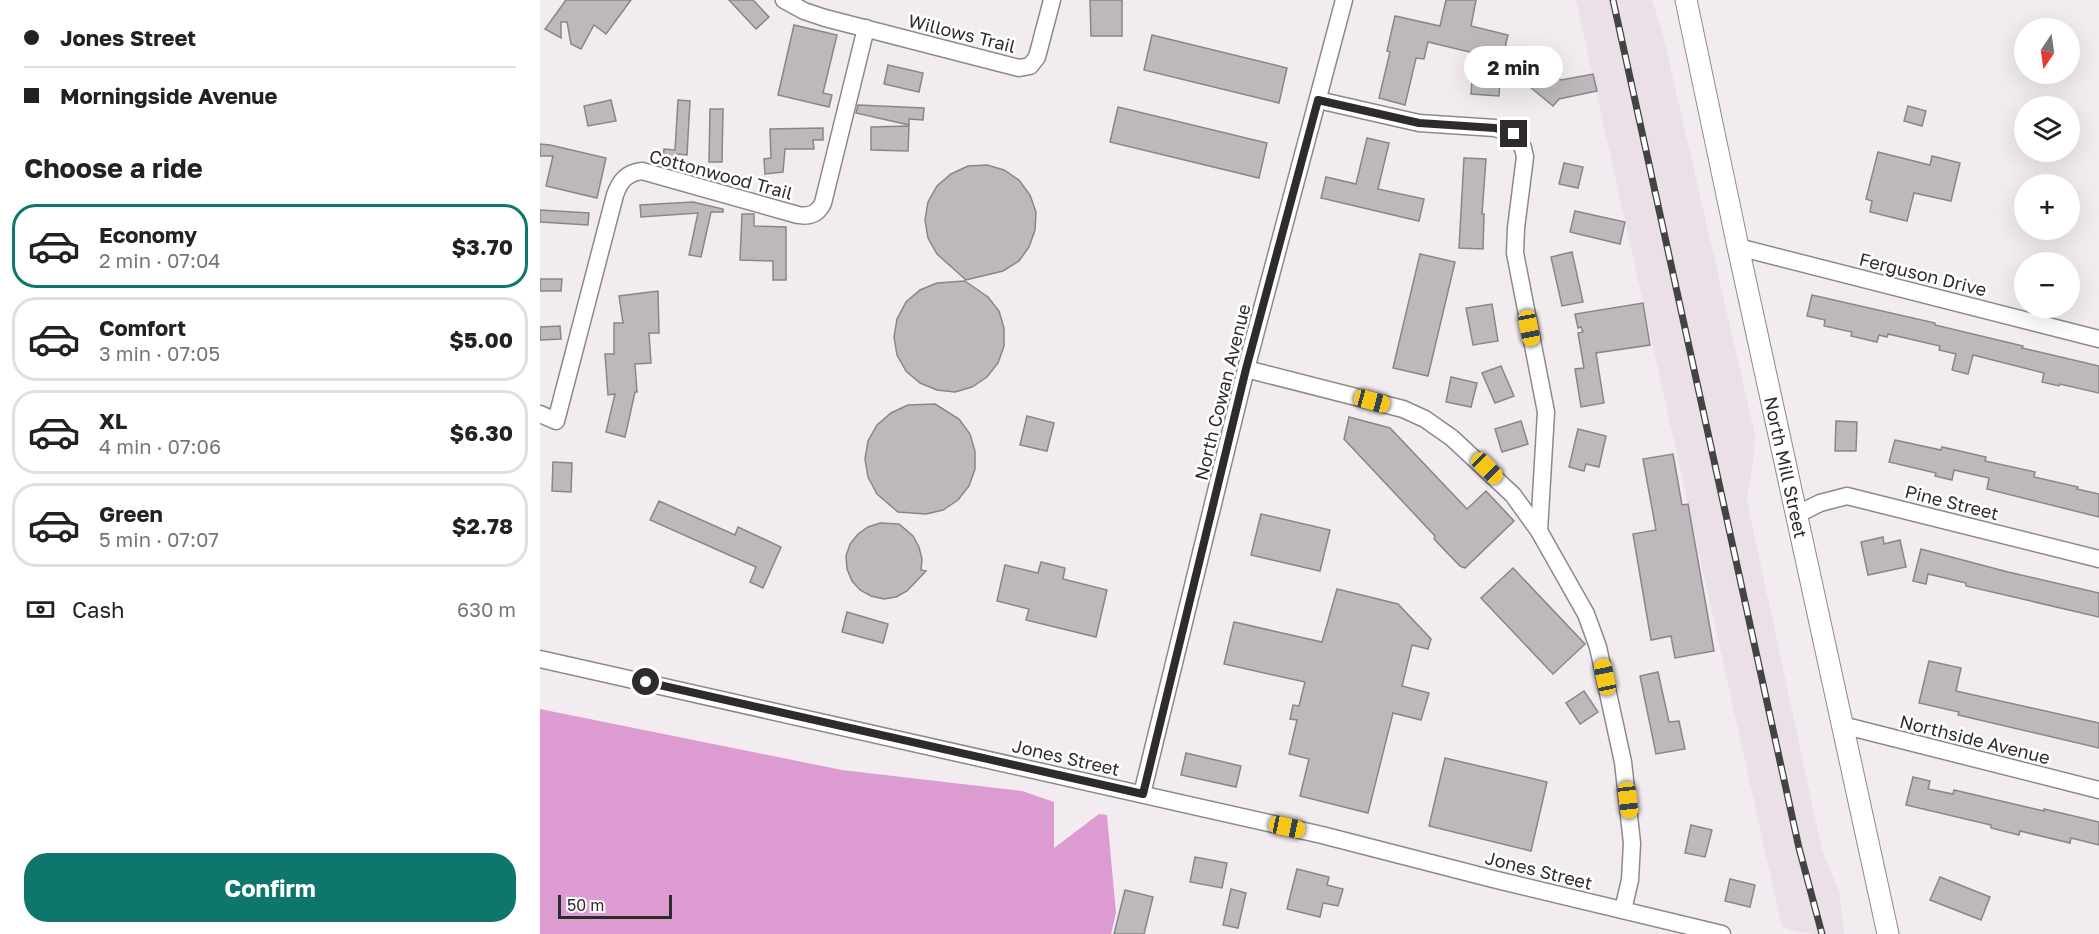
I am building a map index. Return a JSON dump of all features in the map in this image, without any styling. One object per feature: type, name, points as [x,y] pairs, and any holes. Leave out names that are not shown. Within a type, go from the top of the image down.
[{"type":"main road","name":"North Mill Street","points":[[1686,0],[1888,934]]},
{"type":"street","name":"Willows Trail","points":[[784,0],[814,15],[1012,67],[1026,68],[1037,57],[1052,0]]},
{"type":"street","name":"North Cowan Avenue","points":[[1143,794],[1246,369],[1344,0]]},
{"type":"street","name":"Cottonwood Trail","points":[[540,414],[556,421],[615,195],[621,181],[630,174],[642,171],[798,215],[816,213],[823,203],[866,28]]},
{"type":"street","points":[[1318,100],[1419,123],[1495,128],[1514,134],[1519,140],[1523,148],[1524,168],[1515,253],[1546,412],[1539,531]]},
{"type":"street","name":"Ferguson Drive","points":[[1738,247],[2099,339]]},
{"type":"street","points":[[1246,369],[1403,409],[1425,419],[1452,438],[1487,468],[1513,495],[1539,531],[1580,601],[1592,628],[1600,656],[1623,762],[1630,822],[1632,868],[1623,910]]},
{"type":"street","name":"Pine Street","points":[[1798,514],[1820,503],[1847,496],[2099,559]]},
{"type":"street","name":"Jones Street","points":[[540,659],[1322,835],[1722,934]]},
{"type":"street","name":"Northside Avenue","points":[[1842,725],[2099,790]]},
{"type":"shaded area","points":[[1576,0],[1652,0],[1663,35],[1755,435],[1747,501],[1822,850],[1839,892],[1844,934],[1799,932],[1782,927]]},
{"type":"shaded area","points":[[540,709],[842,770],[1022,791],[1054,802],[1054,848],[1099,814],[1107,815],[1116,913],[1111,934],[540,934]]},
{"type":"building","points":[[566,0],[631,0],[606,34],[594,25],[581,49],[571,44],[567,22],[561,22],[561,38],[545,29]]},
{"type":"building","points":[[729,0],[753,0],[769,17],[756,29]]},
{"type":"building","points":[[1090,0],[1122,0],[1122,36],[1091,36]]},
{"type":"building","points":[[1446,0],[1476,0],[1471,26],[1508,35],[1501,64],[1499,96],[1471,94],[1474,53],[1428,42],[1424,59],[1416,58],[1405,105],[1379,98],[1390,52],[1387,51],[1395,16],[1440,26]]},
{"type":"building","points":[[794,25],[837,35],[823,93],[832,95],[829,107],[778,95]]},
{"type":"building","points":[[1152,35],[1287,68],[1279,103],[1144,70]]},
{"type":"building","points":[[888,65],[923,73],[919,92],[884,84]]},
{"type":"building","points":[[1546,68],[1561,80],[1593,74],[1597,91],[1559,99],[1553,106],[1530,87]]},
{"type":"building","points":[[611,100],[616,121],[588,126],[584,106]]},
{"type":"building","points":[[678,100],[690,101],[687,155],[678,154],[677,162],[663,161],[664,149],[675,150]]},
{"type":"building","points":[[858,105],[924,108],[923,120],[909,119],[909,125],[856,113]]},
{"type":"building","points":[[1908,106],[1926,111],[1922,126],[1904,121]]},
{"type":"building","points":[[1118,107],[1267,143],[1259,178],[1110,142]]},
{"type":"building","points":[[710,109],[723,109],[722,162],[709,162]]},
{"type":"building","points":[[909,126],[908,151],[871,150],[871,127]]},
{"type":"building","points":[[823,128],[823,140],[813,140],[814,149],[785,149],[783,172],[765,174],[764,159],[771,158],[770,129]]},
{"type":"building","points":[[1367,138],[1389,143],[1378,189],[1424,199],[1419,221],[1321,198],[1326,177],[1356,184]]},
{"type":"building","points":[[540,144],[606,158],[597,198],[546,186],[553,156],[540,156]]},
{"type":"building","points":[[1878,152],[1930,165],[1932,156],[1960,163],[1951,201],[1914,193],[1907,221],[1870,212],[1872,201],[1866,199]]},
{"type":"building","points":[[1464,158],[1486,159],[1482,214],[1484,214],[1483,249],[1459,248]]},
{"type":"building","points":[[1564,163],[1583,167],[1578,188],[1559,184]]},
{"type":"building","points":[[987,165],[1004,170],[1019,180],[1030,195],[1036,212],[1035,230],[1029,247],[1019,261],[1003,271],[966,280],[937,254],[928,238],[925,220],[928,202],[937,186],[951,174],[968,166]]},
{"type":"building","points":[[693,202],[723,209],[723,212],[711,212],[701,257],[689,255],[698,213],[641,217],[640,205]]},
{"type":"building","points":[[540,210],[589,213],[588,225],[540,222]]},
{"type":"building","points":[[1575,211],[1625,222],[1620,244],[1570,232]]},
{"type":"building","points":[[742,214],[754,214],[754,226],[786,227],[786,280],[773,280],[773,261],[740,260]]},
{"type":"building","points":[[1572,252],[1583,302],[1562,306],[1551,257]]},
{"type":"building","points":[[1420,254],[1455,262],[1428,376],[1393,368]]},
{"type":"building","points":[[540,279],[562,279],[561,291],[540,291]]},
{"type":"building","points":[[965,281],[988,297],[999,311],[1004,328],[1004,346],[998,363],[987,377],[972,387],[955,392],[937,390],[920,383],[906,371],[897,355],[894,337],[897,319],[906,302],[920,290],[937,283]]},
{"type":"building","points":[[658,291],[659,333],[649,333],[651,363],[635,364],[637,392],[635,392],[625,437],[606,432],[615,394],[608,395],[605,354],[614,354],[614,323],[623,323],[619,296]]},
{"type":"building","points":[[1812,295],[1935,323],[1935,325],[2023,346],[2022,348],[2099,366],[2099,393],[2042,382],[2044,373],[1973,355],[1968,374],[1952,370],[1956,354],[1939,350],[1940,346],[1888,334],[1887,337],[1879,335],[1877,342],[1851,336],[1852,332],[1824,326],[1825,320],[1807,316]]},
{"type":"building","points":[[1643,303],[1650,345],[1596,353],[1604,403],[1581,407],[1575,369],[1584,368],[1578,333],[1583,332],[1581,327],[1578,328],[1575,314]]},
{"type":"building","points":[[1492,304],[1498,341],[1473,345],[1466,308]]},
{"type":"building","points":[[560,326],[561,339],[540,340],[540,327]]},
{"type":"building","points":[[1501,366],[1514,396],[1495,403],[1482,373]]},
{"type":"building","points":[[1451,377],[1477,383],[1471,407],[1446,402]]},
{"type":"building","points":[[935,404],[959,419],[970,434],[975,451],[975,469],[969,486],[958,500],[943,510],[926,514],[898,512],[877,494],[868,477],[865,459],[868,441],[877,425],[891,413],[908,405]]},
{"type":"building","points":[[1027,416],[1054,423],[1047,451],[1020,445]]},
{"type":"building","points":[[1349,417],[1390,428],[1467,509],[1486,491],[1514,521],[1465,568],[1460,566],[1344,439]]},
{"type":"building","points":[[1521,421],[1528,444],[1502,452],[1495,429]]},
{"type":"building","points":[[1836,421],[1857,422],[1856,451],[1835,451]]},
{"type":"building","points":[[1578,429],[1606,436],[1599,467],[1586,464],[1584,471],[1569,467]]},
{"type":"building","points":[[1895,440],[1986,457],[1985,461],[2035,472],[2034,477],[2099,494],[2099,517],[1987,489],[1989,478],[1954,470],[1952,480],[1935,476],[1936,473],[1889,462]]},
{"type":"building","points":[[1673,454],[1682,505],[1688,504],[1714,651],[1675,658],[1671,636],[1651,640],[1633,534],[1656,530],[1643,459]]},
{"type":"building","points":[[553,462],[572,463],[571,492],[552,491]]},
{"type":"building","points":[[659,501],[735,535],[738,527],[781,547],[763,588],[750,582],[756,567],[650,520]]},
{"type":"building","points":[[1261,514],[1330,530],[1320,571],[1251,555]]},
{"type":"building","points":[[880,523],[899,524],[913,536],[922,559],[921,570],[926,571],[907,591],[896,597],[884,599],[860,590],[852,581],[847,569],[846,556],[850,544],[858,534]]},
{"type":"building","points":[[1883,537],[1884,544],[1900,540],[1906,567],[1868,575],[1861,542]]},
{"type":"building","points":[[1921,549],[2099,593],[2099,617],[1966,586],[1966,583],[1928,574],[1926,584],[1913,581]]},
{"type":"building","points":[[1041,562],[1065,568],[1063,579],[1107,590],[1096,637],[1026,620],[1029,609],[997,601],[1005,565],[1038,573]]},
{"type":"building","points":[[1513,568],[1585,644],[1553,674],[1481,598]]},
{"type":"building","points":[[1337,589],[1398,604],[1431,639],[1428,649],[1412,645],[1402,686],[1429,693],[1421,720],[1393,713],[1368,813],[1300,796],[1309,759],[1289,754],[1297,720],[1290,719],[1293,705],[1299,706],[1305,682],[1224,664],[1234,622],[1322,642]]},
{"type":"building","points":[[847,612],[888,624],[883,643],[842,632]]},
{"type":"building","points":[[1929,661],[1961,668],[1956,691],[2099,723],[2099,748],[1958,715],[1959,712],[1919,703]]},
{"type":"building","points":[[1658,672],[1669,722],[1679,721],[1685,749],[1656,754],[1640,676]]},
{"type":"building","points":[[1584,691],[1598,712],[1580,724],[1566,703]]},
{"type":"building","points":[[1186,753],[1241,766],[1236,787],[1181,775]]},
{"type":"building","points":[[1445,758],[1547,782],[1531,851],[1429,826]]},
{"type":"building","points":[[1913,777],[1930,781],[1928,789],[1953,794],[1954,790],[2099,822],[2099,845],[2071,838],[2070,843],[2020,831],[2019,835],[1991,828],[1991,825],[1906,805]]},
{"type":"building","points":[[1691,825],[1712,830],[1705,857],[1685,853]]},
{"type":"building","points":[[1195,857],[1227,863],[1222,888],[1190,882]]},
{"type":"building","points":[[1297,869],[1329,877],[1327,885],[1343,889],[1338,906],[1323,903],[1320,917],[1287,909]]},
{"type":"building","points":[[1940,877],[1990,897],[1981,920],[1930,900]]},
{"type":"building","points":[[1730,879],[1755,885],[1750,907],[1725,901]]},
{"type":"building","points":[[1231,889],[1246,893],[1238,928],[1223,925]]},
{"type":"building","points":[[1125,890],[1153,897],[1144,934],[1114,934]]},
{"type":"railway","points":[[1613,0],[1799,848],[1822,934]]},
{"type":"route","points":[[646,682],[1143,794],[1246,369],[1318,100],[1384,117],[1438,125],[1495,128],[1514,134]]}]
